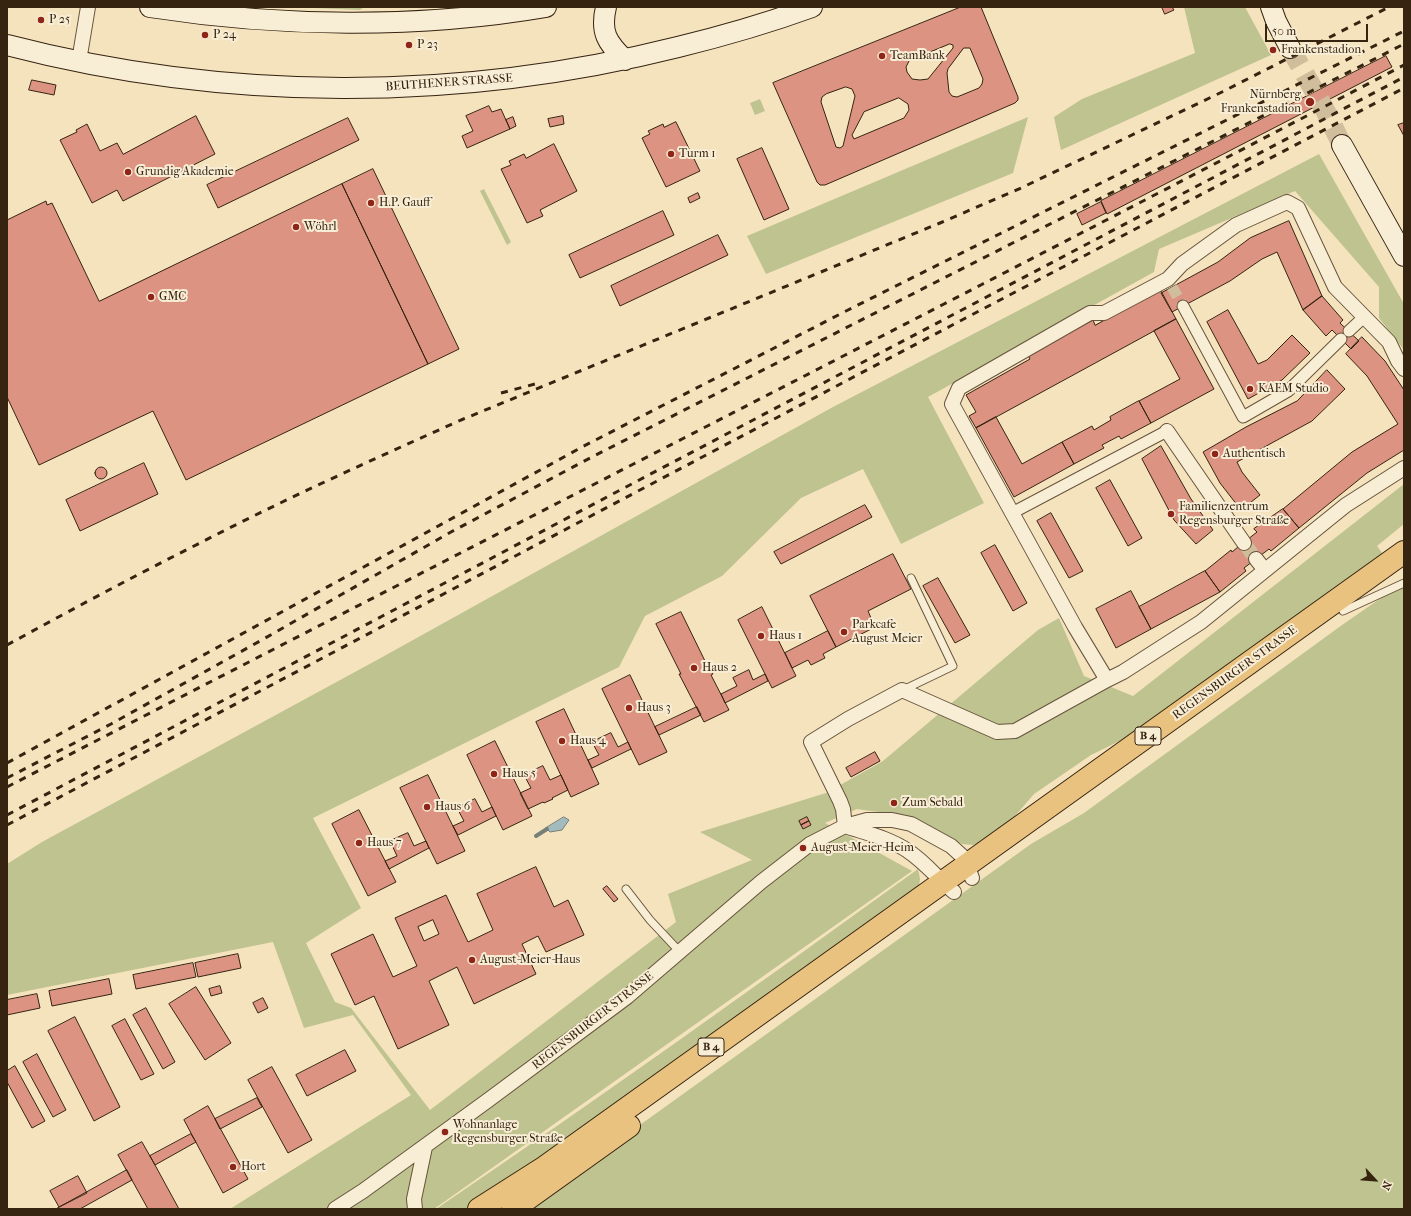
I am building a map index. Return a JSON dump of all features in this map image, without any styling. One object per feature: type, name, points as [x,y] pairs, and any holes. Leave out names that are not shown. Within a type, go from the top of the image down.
[{"type":"main road","points":[[150,7],[231,17],[343,23],[447,19],[546,7]]},
{"type":"main road","points":[[606,7],[603,22],[608,41],[615,51],[625,60]]},
{"type":"main road","name":"BEUTHENER STRASSE","points":[[7,45],[121,70],[201,80],[278,86],[348,89],[408,87],[474,82],[550,73],[625,60],[736,32],[812,7]]},
{"type":"main road","points":[[1271,7],[1276,21],[1290,48]]},
{"type":"main road","points":[[1342,145],[1404,256]]},
{"type":"main road","name":"REGENSBURGER STRASSE","points":[[479,1209],[545,1167],[948,887],[1404,552]]},
{"type":"main road","name":"B 4","points":[[970,871],[1383,582],[1404,571]]},
{"type":"main road","name":"B 4","points":[[513,1209],[948,887]]},
{"type":"street","points":[[79,61],[88,7]]},
{"type":"street","points":[[1107,680],[1075,627],[952,404],[959,388],[1090,313],[1104,313],[1170,283],[1182,264],[1236,225],[1287,202],[1298,208],[1335,287],[1389,342],[1398,361],[1404,369]]},
{"type":"street","points":[[1183,306],[1243,417],[1288,391],[1364,317]]},
{"type":"street","points":[[1012,513],[1167,431],[1244,543]]},
{"type":"street","points":[[948,887],[919,860],[893,842],[845,826],[843,809],[840,801],[811,742],[848,719],[902,690],[997,732],[1015,731],[1123,672],[1201,622],[1260,564],[1346,505],[1404,468]]},
{"type":"street","name":"REGENSBURGER STRASSE","points":[[335,1209],[363,1191],[424,1147],[627,997],[756,887],[810,844],[845,826],[867,820],[892,820],[911,824],[951,846],[962,856],[970,871]]},
{"type":"street","points":[[415,1209],[414,1199],[424,1147]]},
{"type":"lane","points":[[902,690],[953,666],[911,578]]},
{"type":"lane","points":[[1343,611],[1404,583]]},
{"type":"lane","points":[[626,889],[650,920],[680,952]]},
{"type":"green space","points":[[292,7],[364,7],[360,10]]},
{"type":"green space","points":[[1184,7],[1245,7],[1271,55],[1061,150],[1054,117],[1082,99],[1195,53]]},
{"type":"green space","points":[[760,99],[765,111],[755,115],[750,103]]},
{"type":"green space","points":[[1028,117],[1013,173],[766,274],[747,236]]},
{"type":"green space","points":[[1319,154],[1404,304],[1404,350],[1379,318],[1379,287],[1295,191],[1159,249],[1154,272],[928,397],[984,503],[901,544],[863,469],[801,498],[722,576],[645,616],[619,667],[313,818],[361,908],[306,943],[335,1002],[351,1008],[430,1110],[676,922],[668,894],[752,860],[700,832],[826,793],[883,761],[1038,630],[1059,618],[1084,676],[1133,696],[1404,484],[1404,524],[1377,546],[1385,557],[1134,734],[1091,755],[1034,794],[1009,823],[979,843],[973,845],[962,844],[906,816],[857,809],[825,823],[912,871],[434,1209],[230,1209],[411,1095],[353,1015],[304,1028],[273,942],[7,995],[7,864],[42,842],[377,660],[833,407]]},
{"type":"green space","points":[[484,189],[511,242],[507,245],[480,191]]},
{"type":"green space","points":[[1404,585],[1404,1209],[523,1209],[1031,844],[1084,813],[1342,625],[1384,596]]},
{"type":"green space","points":[[918,869],[920,879],[919,886],[510,1182],[466,1209],[436,1209],[678,1041]]},
{"type":"water","points":[[564,817],[569,820],[562,830],[550,832],[546,828]]},
{"type":"building","points":[[961,7],[981,7],[1018,100],[1015,103],[825,185],[820,185],[817,182],[773,83]],"holes":[[[950,44],[953,45],[953,48],[928,79],[912,79],[907,72],[906,67],[909,61]],[[964,48],[970,48],[983,79],[982,84],[979,88],[957,97],[952,96],[949,92],[948,69]],[[846,87],[852,89],[855,96],[843,146],[840,148],[836,147],[821,102],[822,97],[826,94]],[[899,98],[908,104],[909,110],[904,118],[854,139],[852,135],[864,112]]]},
{"type":"building","points":[[1162,7],[1172,7],[1174,10],[1165,14]]},
{"type":"building","points":[[1386,56],[1392,67],[1107,214],[1101,201]]},
{"type":"building","points":[[32,80],[56,85],[54,95],[29,90]]},
{"type":"building","points":[[489,106],[492,112],[501,109],[510,129],[467,148],[462,136],[473,131],[466,116]]},
{"type":"building","name":"Grundig Akademie","points":[[196,116],[215,154],[123,201],[117,190],[92,203],[60,140],[77,132],[76,130],[87,124],[100,151],[117,143],[123,154]]},
{"type":"building","points":[[563,116],[564,124],[550,127],[548,119]]},
{"type":"building","points":[[513,117],[516,126],[510,129],[506,120]]},
{"type":"building","points":[[348,118],[359,140],[218,208],[207,185]]},
{"type":"building","name":"Turm 1","points":[[676,122],[700,171],[666,187],[642,138],[650,134],[648,131],[663,124],[664,127]]},
{"type":"building","points":[[1404,123],[1404,136],[1398,125]]},
{"type":"building","points":[[554,144],[577,191],[540,210],[543,216],[527,223],[501,169],[511,165],[509,161],[524,154],[526,158]]},
{"type":"building","points":[[762,148],[789,209],[764,220],[737,159]]},
{"type":"building","points":[[373,169],[459,349],[428,364],[342,184]]},
{"type":"building","points":[[342,184],[428,364],[186,480],[153,411],[39,465],[7,397],[7,220],[46,201],[47,205],[52,203],[99,301]]},
{"type":"building","points":[[698,193],[700,198],[690,203],[688,198]]},
{"type":"building","points":[[1101,202],[1106,213],[1082,225],[1077,214]]},
{"type":"building","points":[[663,211],[674,235],[580,278],[569,255]]},
{"type":"building","points":[[1289,221],[1322,296],[1303,310],[1277,252],[1262,259],[1230,281],[1172,312],[1161,293],[1218,262],[1250,238]]},
{"type":"building","points":[[718,235],[728,255],[620,306],[611,286]]},
{"type":"building","points":[[1160,289],[1176,319],[976,428],[969,416],[976,412],[966,395],[1030,359],[1028,355],[1093,320],[1095,325]]},
{"type":"building","points":[[1322,296],[1343,320],[1340,323],[1359,341],[1351,349],[1332,330],[1326,336],[1303,310]]},
{"type":"building","points":[[1228,310],[1258,364],[1267,360],[1292,335],[1310,353],[1282,380],[1248,399],[1207,322]]},
{"type":"building","points":[[1176,319],[1214,389],[1151,423],[1139,401],[1180,379],[1154,331]]},
{"type":"building","points":[[1362,337],[1385,361],[1404,390],[1404,450],[1367,473],[1299,528],[1283,509],[1352,452],[1398,424],[1367,376],[1346,354]]},
{"type":"building","points":[[1327,370],[1345,389],[1312,421],[1237,462],[1242,472],[1260,495],[1241,510],[1220,483],[1203,452],[1246,427],[1297,401]]},
{"type":"building","points":[[1139,401],[1151,423],[1121,439],[1119,436],[1102,445],[1104,448],[1074,464],[1062,442],[1092,426],[1094,430],[1111,420],[1110,417]]},
{"type":"building","points":[[996,417],[1022,464],[1062,442],[1074,464],[1014,497],[976,428]]},
{"type":"building","points":[[1161,446],[1191,499],[1213,530],[1196,544],[1174,520],[1142,459]]},
{"type":"building","points":[[144,463],[158,494],[80,531],[66,500]]},
{"type":"building","points":[[99,467],[103,467],[107,473],[103,479],[99,479],[95,475],[95,471]]},
{"type":"building","points":[[1110,480],[1142,538],[1128,546],[1096,488]]},
{"type":"building","points":[[865,505],[872,517],[781,564],[774,552]]},
{"type":"building","points":[[1283,509],[1299,528],[1271,551],[1269,549],[1244,568],[1246,571],[1220,592],[1205,571],[1231,550],[1232,552],[1257,532],[1254,529]]},
{"type":"building","points":[[1051,513],[1083,571],[1069,578],[1037,521]]},
{"type":"building","points":[[995,545],[1027,603],[1013,611],[981,553]]},
{"type":"building","points":[[893,554],[911,589],[868,611],[875,627],[836,647],[810,596]]},
{"type":"building","points":[[1205,571],[1220,592],[1151,629],[1139,607]]},
{"type":"building","points":[[938,578],[970,635],[955,643],[923,586]]},
{"type":"building","points":[[1131,591],[1151,629],[1116,648],[1096,609]]},
{"type":"building","name":"Haus 1","points":[[762,607],[796,676],[772,688],[738,620]]},
{"type":"building","name":"Haus 2","points":[[681,612],[713,674],[711,675],[729,710],[704,722],[679,674],[681,674],[656,624]]},
{"type":"building","points":[[828,631],[836,647],[823,654],[825,658],[811,665],[808,660],[792,668],[785,653]]},
{"type":"building","points":[[749,670],[753,680],[765,674],[768,681],[725,703],[721,694],[737,686],[733,678]]},
{"type":"building","name":"Haus 3","points":[[630,675],[667,752],[639,765],[602,689]]},
{"type":"building","points":[[697,707],[701,715],[659,735],[655,727]]},
{"type":"building","name":"Haus 4","points":[[564,709],[599,784],[571,797],[536,722]]},
{"type":"building","points":[[611,733],[618,747],[628,742],[631,749],[592,768],[588,760],[599,755],[592,742]]},
{"type":"building","name":"Haus 5","points":[[495,741],[532,816],[503,830],[467,755]]},
{"type":"building","points":[[875,752],[880,761],[851,777],[846,768]]},
{"type":"building","points":[[543,766],[550,780],[561,775],[568,790],[552,798],[553,799],[528,809],[520,793],[531,788],[524,775]]},
{"type":"building","name":"Haus 6","points":[[428,775],[465,851],[437,864],[400,788]]},
{"type":"building","points":[[475,799],[482,812],[492,807],[496,816],[458,835],[453,826],[464,821],[457,808]]},
{"type":"building","name":"Haus 7","points":[[359,810],[396,882],[368,896],[332,824]]},
{"type":"building","points":[[807,817],[809,821],[801,825],[799,821]]},
{"type":"building","points":[[809,821],[811,825],[803,829],[801,825]]},
{"type":"building","points":[[408,833],[414,846],[426,841],[429,848],[389,869],[385,861],[397,856],[390,841]]},
{"type":"building","name":"August-Meier-Haus","points":[[536,867],[554,907],[568,900],[584,935],[546,952],[538,936],[522,944],[536,974],[474,1004],[457,967],[429,981],[449,1025],[398,1049],[374,996],[355,1005],[331,954],[373,934],[393,977],[417,966],[395,918],[446,895],[468,942],[493,930],[477,894]],"holes":[[[433,920],[439,934],[424,941],[418,927]]]},
{"type":"building","points":[[607,886],[618,899],[614,902],[603,889]]},
{"type":"building","points":[[238,954],[241,968],[198,977],[195,963]]},
{"type":"building","points":[[193,963],[196,977],[136,989],[133,975]]},
{"type":"building","points":[[109,979],[112,994],[52,1006],[49,991]]},
{"type":"building","points":[[220,986],[222,993],[211,996],[209,989]]},
{"type":"building","points":[[196,987],[231,1043],[205,1060],[169,1004]]},
{"type":"building","points":[[37,994],[40,1008],[7,1015],[7,1000]]},
{"type":"building","points":[[263,998],[268,1008],[258,1013],[253,1003]]},
{"type":"building","points":[[146,1008],[175,1062],[163,1069],[133,1015]]},
{"type":"building","points":[[75,1017],[120,1107],[94,1121],[48,1031]]},
{"type":"building","points":[[125,1019],[154,1074],[141,1080],[112,1026]]},
{"type":"building","points":[[345,1050],[356,1071],[307,1096],[296,1075]]},
{"type":"building","points":[[37,1054],[66,1110],[53,1117],[23,1062]]},
{"type":"building","points":[[15,1066],[45,1121],[32,1128],[7,1082],[7,1071]]},
{"type":"building","points":[[272,1067],[312,1140],[288,1153],[248,1080]]},
{"type":"building","points":[[257,1098],[262,1107],[220,1129],[215,1119]]},
{"type":"building","points":[[208,1106],[248,1179],[223,1193],[184,1120]]},
{"type":"building","points":[[191,1134],[196,1142],[155,1165],[150,1156]]},
{"type":"building","points":[[142,1142],[179,1209],[148,1209],[118,1155]]},
{"type":"building","points":[[127,1170],[132,1180],[80,1209],[56,1209]]},
{"type":"building","points":[[78,1176],[87,1193],[59,1207],[50,1191]]},
{"type":"waterway","points":[[536,836],[547,829]]},
{"type":"tunnel","points":[[1290,48],[1324,108],[1342,145]]},
{"type":"tunnel","points":[[1172,287],[1183,306]]},
{"type":"tunnel","points":[[1244,543],[1256,559]]},
{"type":"railway","points":[[7,645],[177,554],[331,479],[461,420],[940,223],[1021,188],[1222,92],[1389,7]]},
{"type":"railway","points":[[7,763],[582,447],[848,310],[1404,31]]},
{"type":"railway","points":[[7,778],[111,724],[451,532],[590,458],[1404,44]]},
{"type":"railway","points":[[7,787],[1404,65]]},
{"type":"railway","points":[[7,815],[1404,77]]},
{"type":"railway","points":[[7,825],[880,363],[1404,88]]},
{"type":"railway","points":[[501,393],[535,384]]},
{"type":"place","name":"P 25","points":[[41,20]]},
{"type":"place","name":"P 24","points":[[205,35]]},
{"type":"place","name":"P 23","points":[[409,45]]},
{"type":"place","name":"Frankenstadion","points":[[1273,50]]},
{"type":"place","name":"TeamBank","points":[[882,56]]},
{"type":"place","name":"Nürnberg Frankenstadion","points":[[1310,102]]},
{"type":"place","name":"Turm 1","points":[[671,154]]},
{"type":"place","name":"Grundig Akademie","points":[[128,172]]},
{"type":"place","name":"H.P. Gauff","points":[[371,203]]},
{"type":"place","name":"Wöhrl","points":[[296,227]]},
{"type":"place","name":"GMC","points":[[151,297]]},
{"type":"place","name":"KAEM Studio","points":[[1250,389]]},
{"type":"place","name":"Authentisch","points":[[1215,454]]},
{"type":"place","name":"Familienzentrum Regensburger Straße","points":[[1171,514]]},
{"type":"place","name":"Parkcafe August Meier","points":[[844,632]]},
{"type":"place","name":"Haus 1","points":[[761,636]]},
{"type":"place","name":"Haus 2","points":[[694,668]]},
{"type":"place","name":"Haus 3","points":[[629,708]]},
{"type":"place","name":"Haus 4","points":[[562,741]]},
{"type":"place","name":"Haus 5","points":[[494,774]]},
{"type":"place","name":"Zum Sebald","points":[[894,803]]},
{"type":"place","name":"Haus 6","points":[[427,807]]},
{"type":"place","name":"Haus 7","points":[[359,843]]},
{"type":"place","name":"August-Meier-Heim","points":[[803,848]]},
{"type":"place","name":"August-Meier-Haus","points":[[472,960]]},
{"type":"place","name":"Wohnanlage Regensburger Straße","points":[[445,1132]]},
{"type":"place","name":"Hort","points":[[233,1167]]}]
